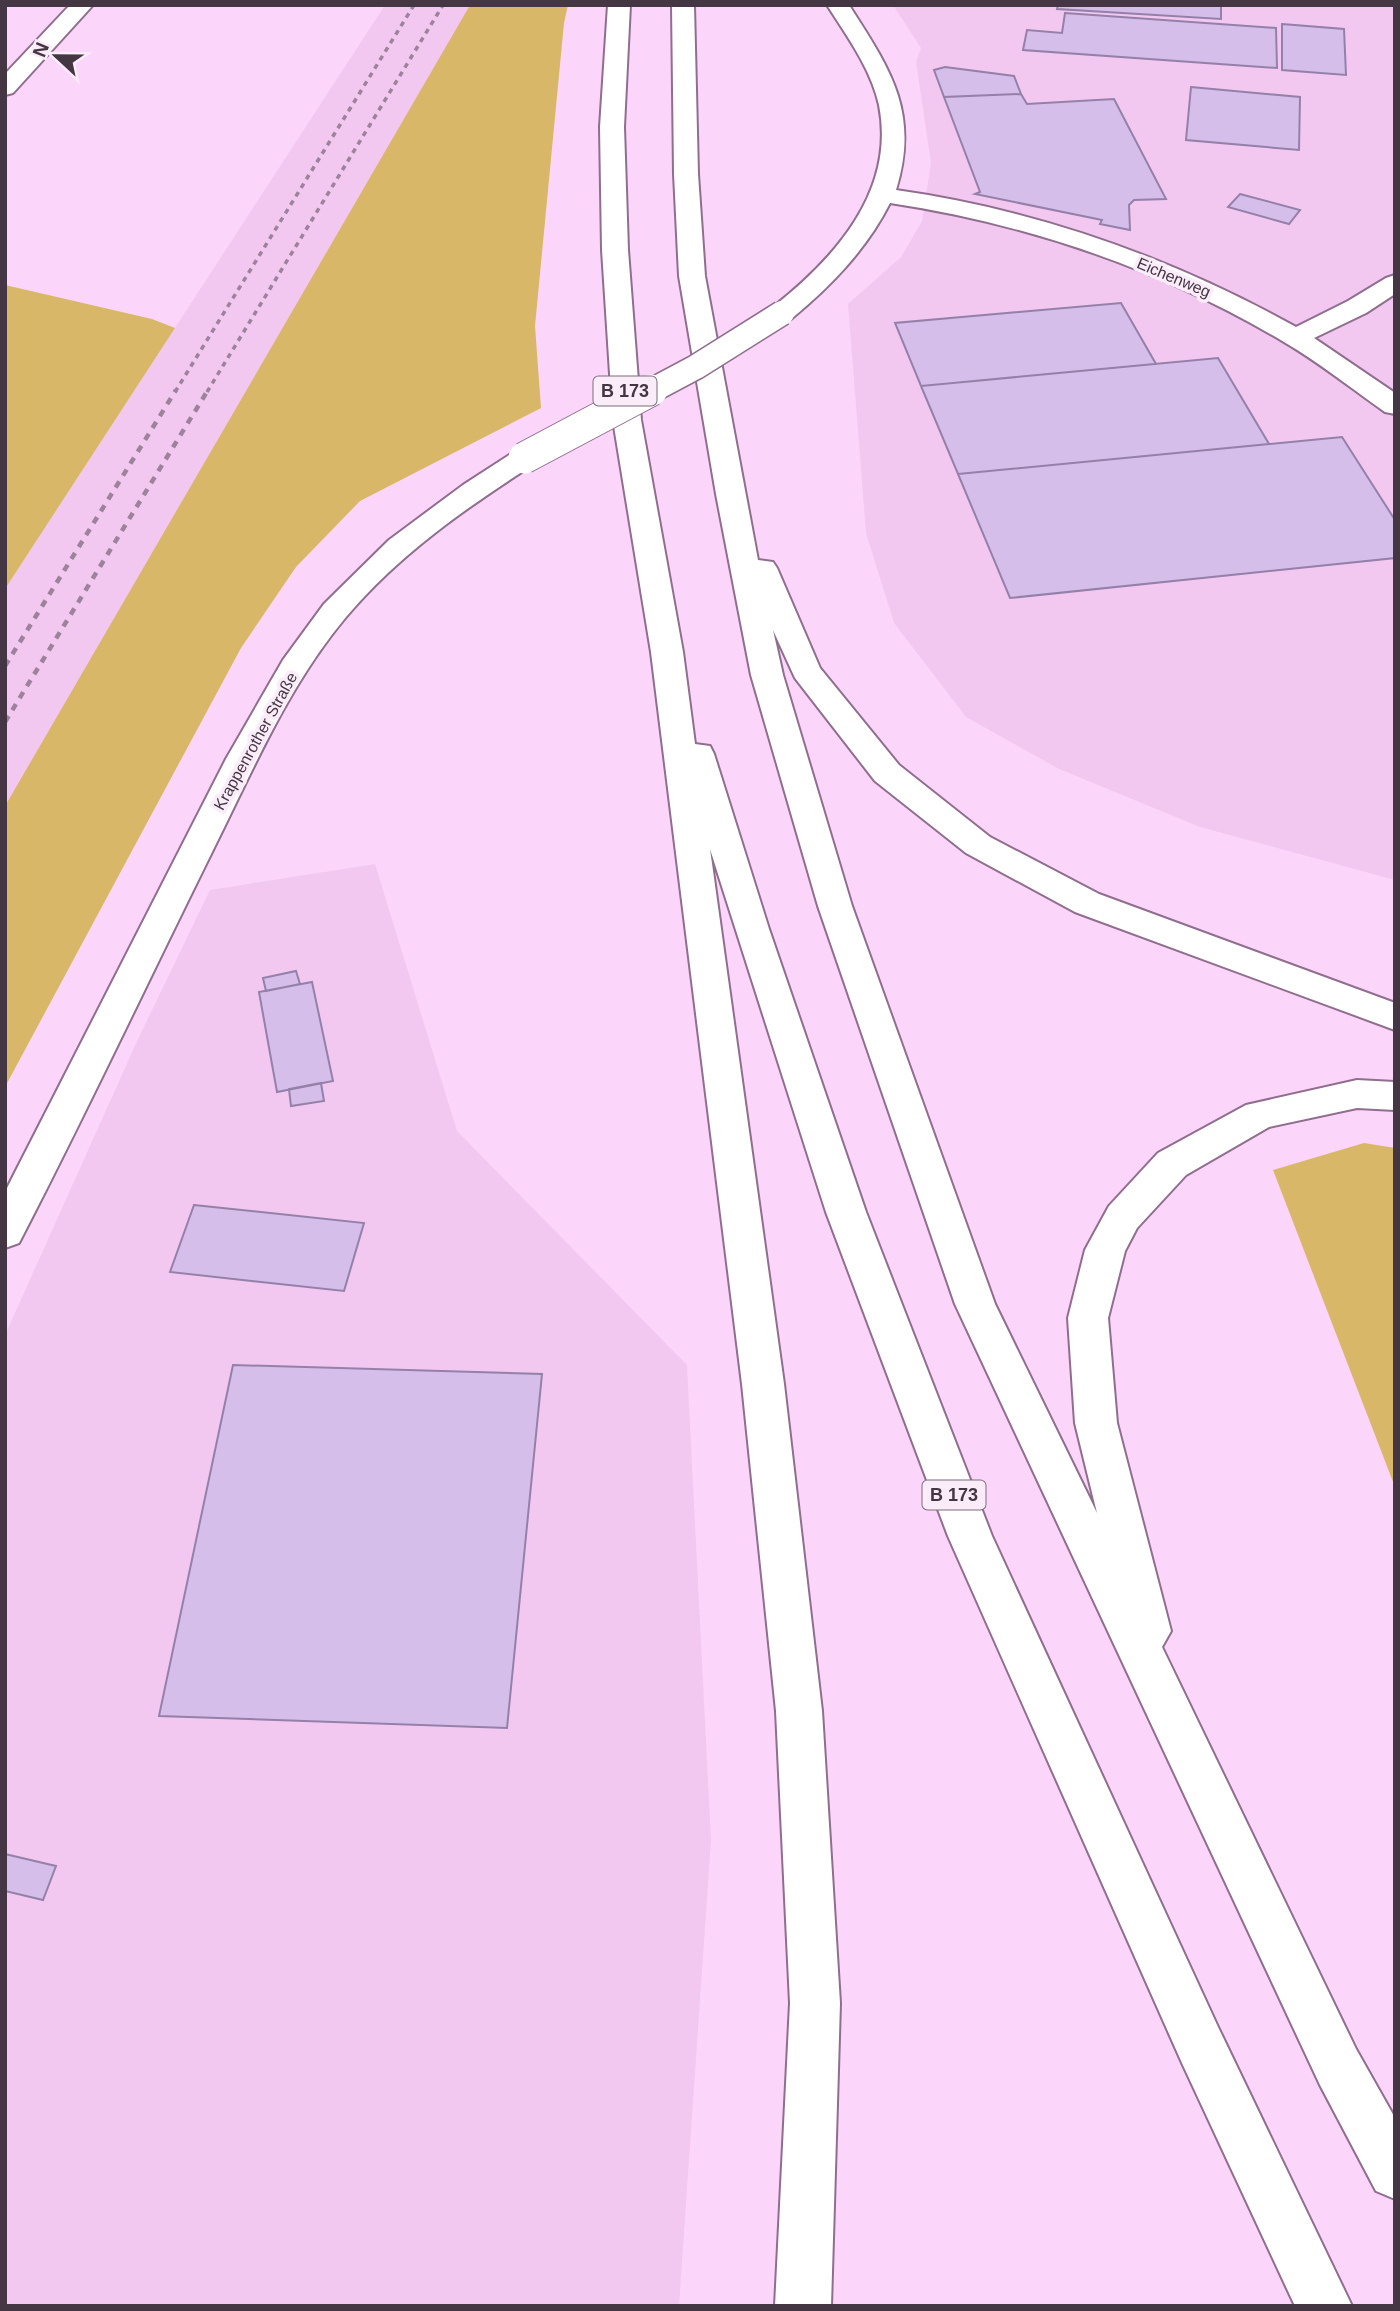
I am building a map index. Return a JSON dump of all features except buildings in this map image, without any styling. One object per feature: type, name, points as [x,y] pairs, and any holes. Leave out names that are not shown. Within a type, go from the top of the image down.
[{"type":"main road","points":[[5,88],[82,5]]},
{"type":"main road","name":"B 173","points":[[619,5],[612,127],[615,250],[627,420],[667,652],[751,929],[846,1212],[970,1536],[1200,2045],[1324,2306]]},
{"type":"main road","points":[[683,5],[686,174],[692,276],[730,494],[767,675],[835,906],[975,1304],[1338,2067],[1395,2172]]},
{"type":"main road","name":"Krappenrother Straße","points":[[5,1232],[156,930],[287,678],[335,610],[407,540],[470,492],[524,458],[696,367],[782,313],[814,289],[857,239],[882,195],[892,164],[891,106],[877,70],[838,5]]},
{"type":"main road","name":"Eichenweg","points":[[882,195],[930,201],[1055,232],[1135,260],[1216,295],[1295,337],[1395,405]]},
{"type":"main road","points":[[1295,337],[1357,307],[1395,283]]},
{"type":"main road","points":[[730,494],[806,671],[887,773],[978,845],[1087,903],[1395,1017]]},
{"type":"main road","points":[[667,652],[763,1384],[799,1711],[815,2003],[803,2306]]},
{"type":"main road","points":[[1169,1714],[1096,1423],[1088,1318],[1105,1250],[1123,1217],[1172,1164],[1259,1115],[1357,1094],[1395,1096]]},
{"type":"shaded area","points":[[385,5],[470,5],[5,806],[5,589]]},
{"type":"shaded area","points":[[470,5],[568,5],[564,23],[535,326],[541,408],[360,501],[296,567],[241,648],[5,1087],[5,806]]},
{"type":"shaded area","points":[[893,5],[1395,5],[1395,880],[1200,827],[1059,769],[966,717],[894,623],[866,533],[848,304],[901,257],[922,221],[931,163],[916,62],[921,48]]},
{"type":"shaded area","points":[[5,285],[152,319],[175,328],[5,589]]},
{"type":"shaded area","points":[[375,864],[457,1131],[687,1365],[711,1840],[679,2306],[5,2306],[5,1335],[138,1039],[210,890]]},
{"type":"shaded area","points":[[1364,1143],[1395,1148],[1395,1487],[1273,1170]]},
{"type":"railway","points":[[175,392],[414,5]]},
{"type":"railway","points":[[207,392],[443,5]]},
{"type":"railway","points":[[5,666],[176,390]]},
{"type":"railway","points":[[5,722],[208,390]]}]
